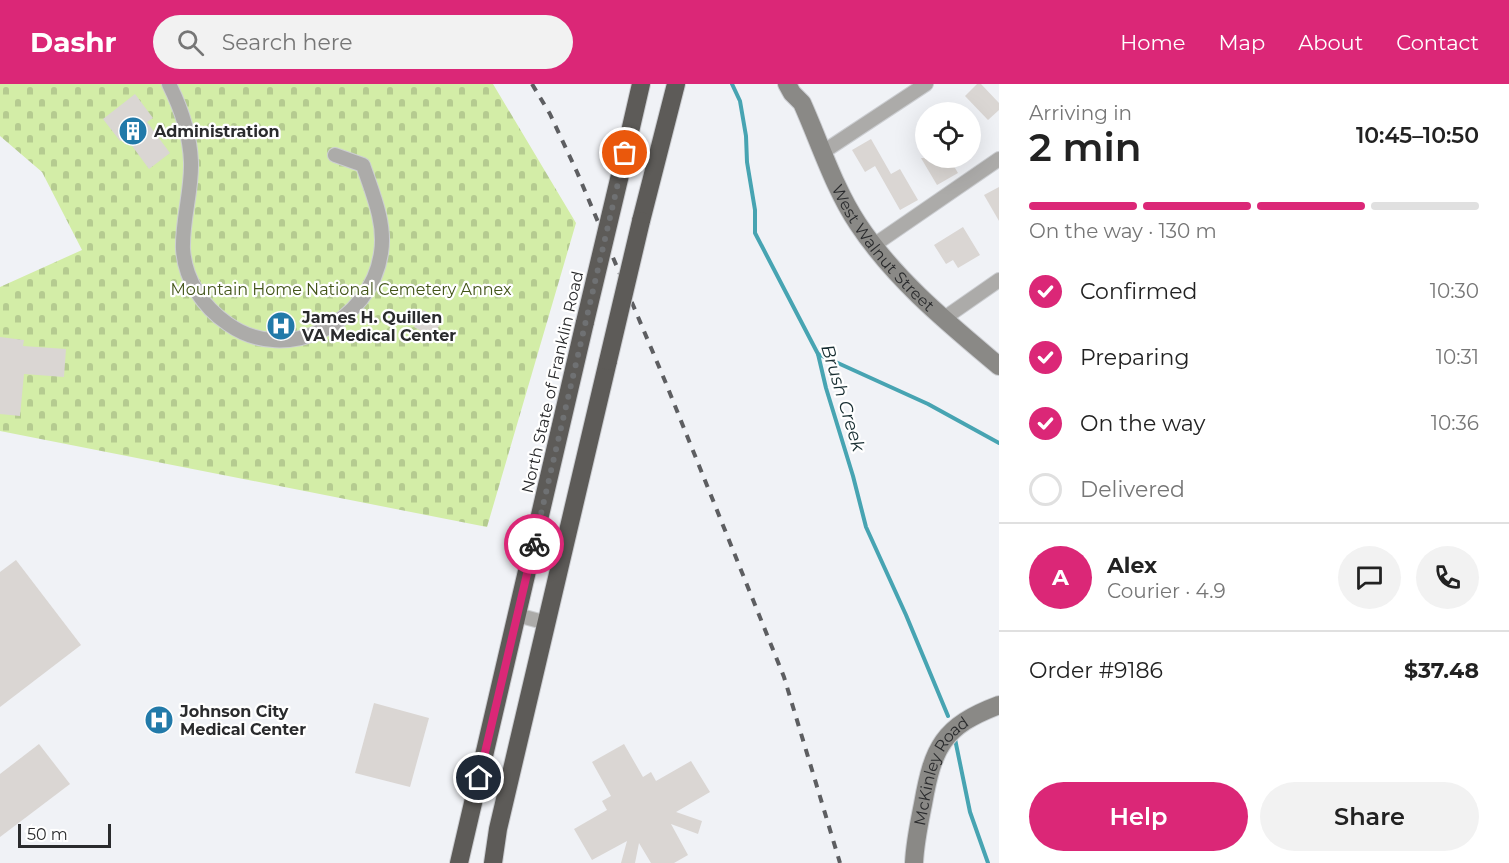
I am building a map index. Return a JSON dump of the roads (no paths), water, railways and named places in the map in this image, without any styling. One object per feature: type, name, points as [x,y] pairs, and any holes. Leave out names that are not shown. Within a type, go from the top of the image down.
[{"type":"highway","name":"North State of Franklin Road","points":[[459,863],[641,84]]},
{"type":"highway","points":[[493,863],[498,829],[641,221],[676,84]]},
{"type":"main road","name":"West Walnut Street","points":[[787,84],[802,104],[845,202],[858,224],[911,290],[999,366]]},
{"type":"main road","name":"West Walnut Street","points":[[802,84],[802,104]]},
{"type":"main road","name":"McKinley Road","points":[[914,863],[916,835],[926,778],[938,751],[953,730],[972,717],[999,705]]},
{"type":"street","points":[[169,84],[177,100],[187,134],[191,161],[183,248],[187,271],[196,291],[207,307],[229,325],[250,336],[284,341],[322,332],[339,322],[354,308],[366,291],[381,254],[382,232],[379,215],[363,165],[335,155]]},
{"type":"street","points":[[824,152],[926,84]]},
{"type":"street","points":[[874,245],[999,159]]},
{"type":"street","points":[[943,319],[999,280]]},
{"type":"street","points":[[517,615],[547,623]]},
{"type":"waterway","name":"Brush Creek","points":[[732,84],[740,101],[746,136],[747,162],[755,210],[755,233],[818,354],[866,527],[948,716]]},
{"type":"waterway","points":[[818,354],[928,404],[999,443]]},
{"type":"waterway","name":"Brush Creek","points":[[955,739],[970,812],[988,863]]},
{"type":"railway","points":[[532,84],[550,114],[577,172],[665,381],[784,677],[840,863]]},
{"type":"place","name":"Administration","points":[[133,131]]},
{"type":"place","name":"James H. Quillen VA Medical Center","points":[[281,326]]},
{"type":"place","name":"Johnson City Medical Center","points":[[159,720]]},
{"type":"park label","name":"Mountain Home National Cemetery Annex","points":[[341,289]]}]
